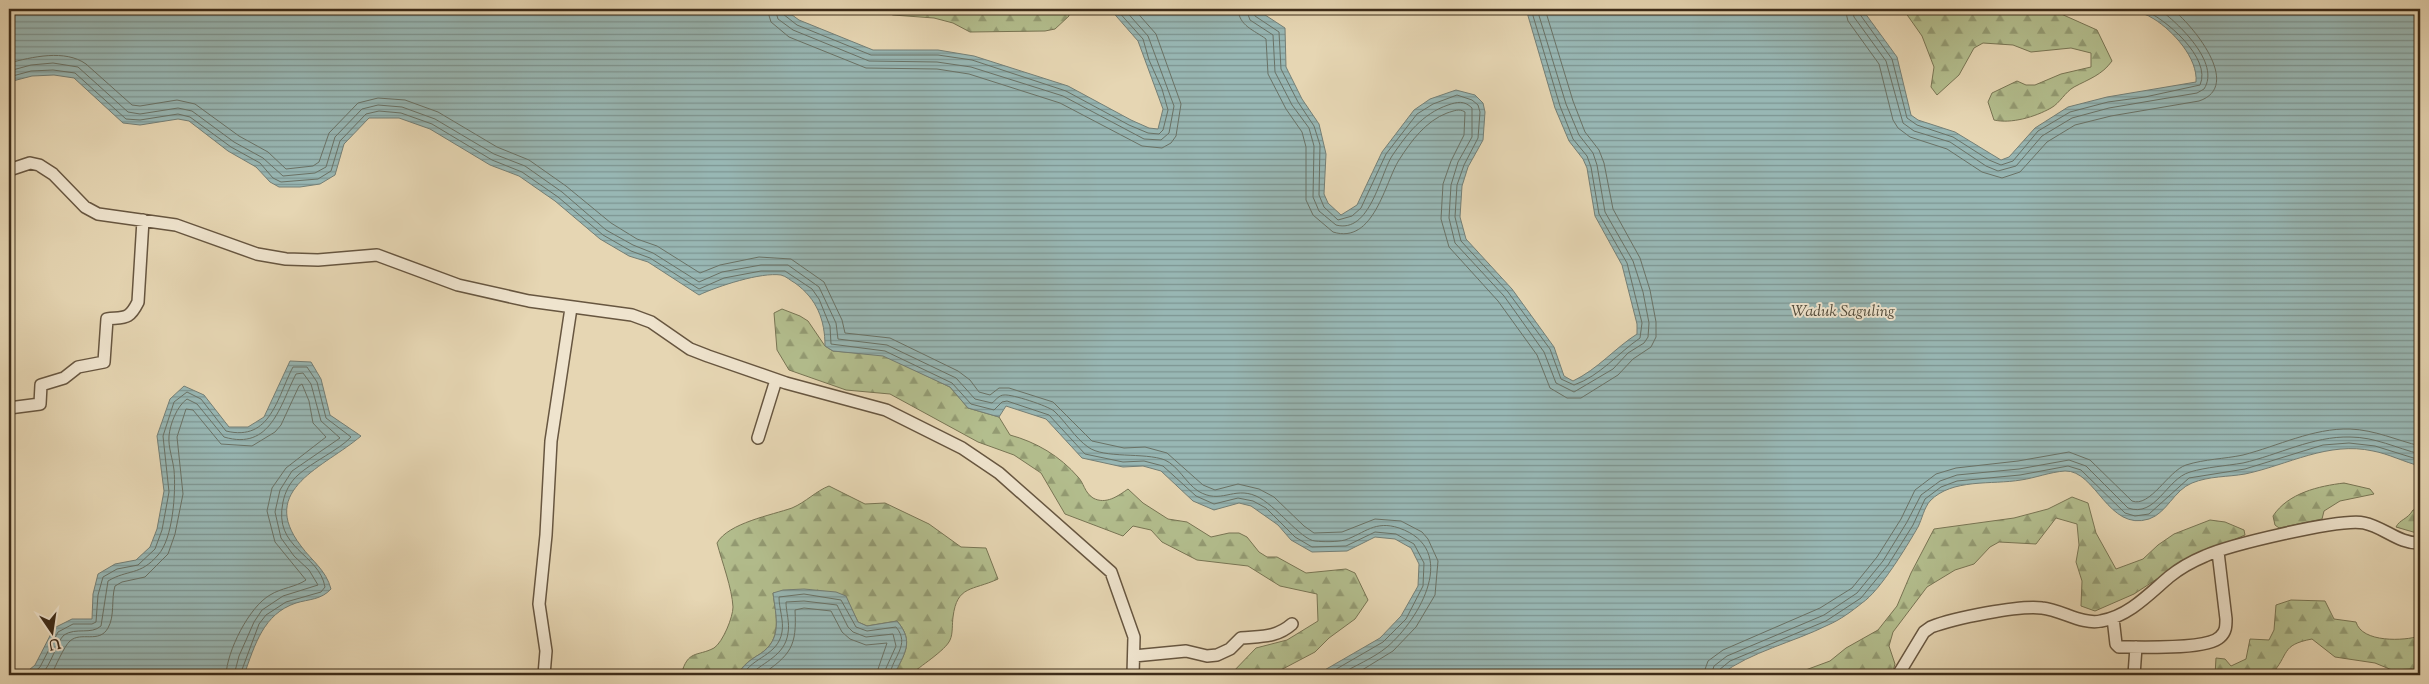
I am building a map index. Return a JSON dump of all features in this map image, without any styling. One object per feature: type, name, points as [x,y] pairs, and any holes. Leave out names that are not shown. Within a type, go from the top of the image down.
[{"type":"street","points":[[9,170],[30,163],[39,165],[54,174],[85,208],[111,217],[176,224],[257,254],[275,258],[318,260],[377,255],[458,285],[572,308],[636,316],[651,322],[690,348],[776,380],[886,410],[962,448],[998,474],[1111,572],[1134,637],[1132,675]]},
{"type":"street","points":[[9,408],[40,404],[41,385],[43,383],[64,378],[78,367],[104,362],[107,319],[128,317],[132,314],[138,302],[143,220]]},
{"type":"street","points":[[544,675],[546,651],[539,604],[546,536],[551,441],[572,308]]},
{"type":"street","points":[[758,438],[776,380]]},
{"type":"street","points":[[1898,675],[1924,632],[1935,625],[2033,608],[2054,610],[2094,622],[2113,618],[2143,600],[2180,568],[2218,552],[2289,534],[2357,522],[2375,527],[2402,540],[2420,543]]},
{"type":"street","points":[[2113,618],[2117,646],[2188,646],[2220,638],[2226,626],[2226,619],[2218,552]]},
{"type":"street","points":[[1134,656],[1177,651],[1207,656],[1217,655],[1230,649],[1241,638],[1271,636],[1292,624]]},
{"type":"street","points":[[2134,675],[2136,647]]},
{"type":"green space","points":[[877,9],[1069,9],[1069,16],[1055,29],[1045,31],[970,32],[953,23],[934,18],[893,15]]},
{"type":"green space","points":[[1903,9],[2050,9],[2097,30],[2112,61],[2100,73],[2071,89],[2054,106],[2045,111],[2015,120],[1994,120],[1988,102],[1992,93],[2017,81],[2026,85],[2035,85],[2061,74],[2091,67],[2091,53],[2071,48],[2031,52],[2013,45],[1983,43],[1974,48],[1959,75],[1937,95],[1931,87],[1934,67],[1922,36]]},
{"type":"green space","points":[[782,309],[808,321],[825,346],[833,351],[883,355],[950,387],[968,408],[999,417],[1010,435],[1038,446],[1055,456],[1071,469],[1093,498],[1103,501],[1107,500],[1116,497],[1128,489],[1143,503],[1168,519],[1187,522],[1211,537],[1239,533],[1247,537],[1259,552],[1267,557],[1277,557],[1306,573],[1346,569],[1355,573],[1368,600],[1355,619],[1329,638],[1315,652],[1268,675],[1230,675],[1256,648],[1287,640],[1318,621],[1317,594],[1280,586],[1248,566],[1197,560],[1162,542],[1151,530],[1133,526],[1123,536],[1065,514],[1041,473],[1014,455],[978,442],[890,394],[846,390],[789,370],[777,350],[774,313]]},
{"type":"green space","points":[[2344,483],[2370,489],[2374,494],[2340,501],[2324,511],[2322,519],[2279,528],[2275,525],[2273,516],[2279,508],[2295,496],[2324,486]]},
{"type":"green space","points":[[829,486],[865,504],[885,503],[929,524],[961,547],[986,548],[998,579],[967,590],[962,594],[955,607],[952,635],[948,644],[910,675],[894,675],[904,654],[907,642],[906,635],[897,621],[867,626],[858,622],[845,596],[773,593],[776,627],[772,642],[747,663],[737,675],[681,675],[690,657],[708,651],[717,645],[727,629],[731,617],[733,607],[731,592],[717,543],[723,536],[740,525],[792,508]]},
{"type":"green space","points":[[2072,497],[2088,503],[2096,533],[2116,569],[2143,559],[2174,534],[2210,520],[2225,522],[2244,530],[2245,535],[2186,560],[2134,594],[2095,611],[2081,606],[2082,581],[2076,562],[2079,545],[2077,524],[2056,518],[2036,544],[1999,542],[1990,547],[1974,564],[1955,570],[1927,587],[1893,632],[1889,646],[1895,664],[1892,674],[1792,675],[1830,661],[1846,648],[1878,630],[1897,606],[1911,573],[1934,529],[2014,518],[2048,509]]},
{"type":"green space","points":[[2420,509],[2420,534],[2396,527],[2413,510]]},
{"type":"green space","points":[[2291,600],[2325,601],[2334,619],[2356,622],[2366,634],[2375,637],[2404,639],[2420,636],[2420,675],[2412,669],[2392,670],[2375,663],[2335,657],[2312,639],[2302,641],[2290,647],[2271,675],[2215,675],[2216,658],[2225,659],[2231,666],[2246,659],[2250,639],[2269,640],[2274,630],[2276,605]]},
{"type":"water","name":"Waduk Saguling","points":[[9,9],[784,9],[799,20],[873,50],[938,50],[974,56],[1068,86],[1131,120],[1149,128],[1158,129],[1163,109],[1138,41],[1110,9],[1256,9],[1285,28],[1286,67],[1302,99],[1319,124],[1326,154],[1324,194],[1328,203],[1341,215],[1357,205],[1382,152],[1414,110],[1430,99],[1456,90],[1475,95],[1483,103],[1485,112],[1483,140],[1468,167],[1462,186],[1460,217],[1466,239],[1512,289],[1554,347],[1564,376],[1573,381],[1590,371],[1637,334],[1637,324],[1622,265],[1595,216],[1587,168],[1583,159],[1569,141],[1555,108],[1526,9],[1862,9],[1897,57],[1911,115],[1918,120],[1955,132],[2001,160],[2009,157],[2035,128],[2068,107],[2107,97],[2196,82],[2196,73],[2189,55],[2176,38],[2151,17],[2129,9],[2420,9],[2420,466],[2385,454],[2356,449],[2340,449],[2308,455],[2245,474],[2212,478],[2192,483],[2180,491],[2155,516],[2135,521],[2123,517],[2113,509],[2076,473],[2065,471],[2021,480],[1973,484],[1949,489],[1930,501],[1918,527],[1893,568],[1877,589],[1862,603],[1832,623],[1759,653],[1720,675],[1316,675],[1380,638],[1401,616],[1418,586],[1419,564],[1411,548],[1395,539],[1375,537],[1347,551],[1312,552],[1291,540],[1278,525],[1251,506],[1239,503],[1214,510],[1193,501],[1161,471],[1143,466],[1123,467],[1082,458],[1046,419],[1006,406],[999,417],[968,408],[950,387],[883,356],[833,351],[825,346],[821,319],[814,303],[803,289],[785,276],[773,275],[751,278],[699,295],[648,262],[629,256],[600,239],[555,201],[519,176],[490,165],[430,129],[399,118],[369,118],[344,144],[335,175],[320,184],[300,187],[279,187],[270,182],[256,167],[228,151],[189,121],[178,119],[140,125],[123,123],[74,78],[54,75],[32,76],[9,82]]},
{"type":"water","points":[[290,361],[311,362],[321,379],[330,415],[361,436],[301,481],[291,494],[287,509],[289,526],[301,546],[326,576],[331,589],[319,597],[285,608],[276,615],[262,632],[244,675],[23,675],[35,665],[54,628],[72,619],[92,619],[93,594],[98,574],[115,564],[136,560],[150,547],[157,529],[164,491],[157,436],[170,399],[184,386],[204,395],[229,427],[248,427],[264,417]]},
{"type":"water","points":[[804,589],[836,592],[846,596],[858,622],[867,626],[897,621],[906,635],[907,642],[904,654],[894,675],[738,675],[750,661],[772,642],[776,627],[773,593],[783,590]]}]
